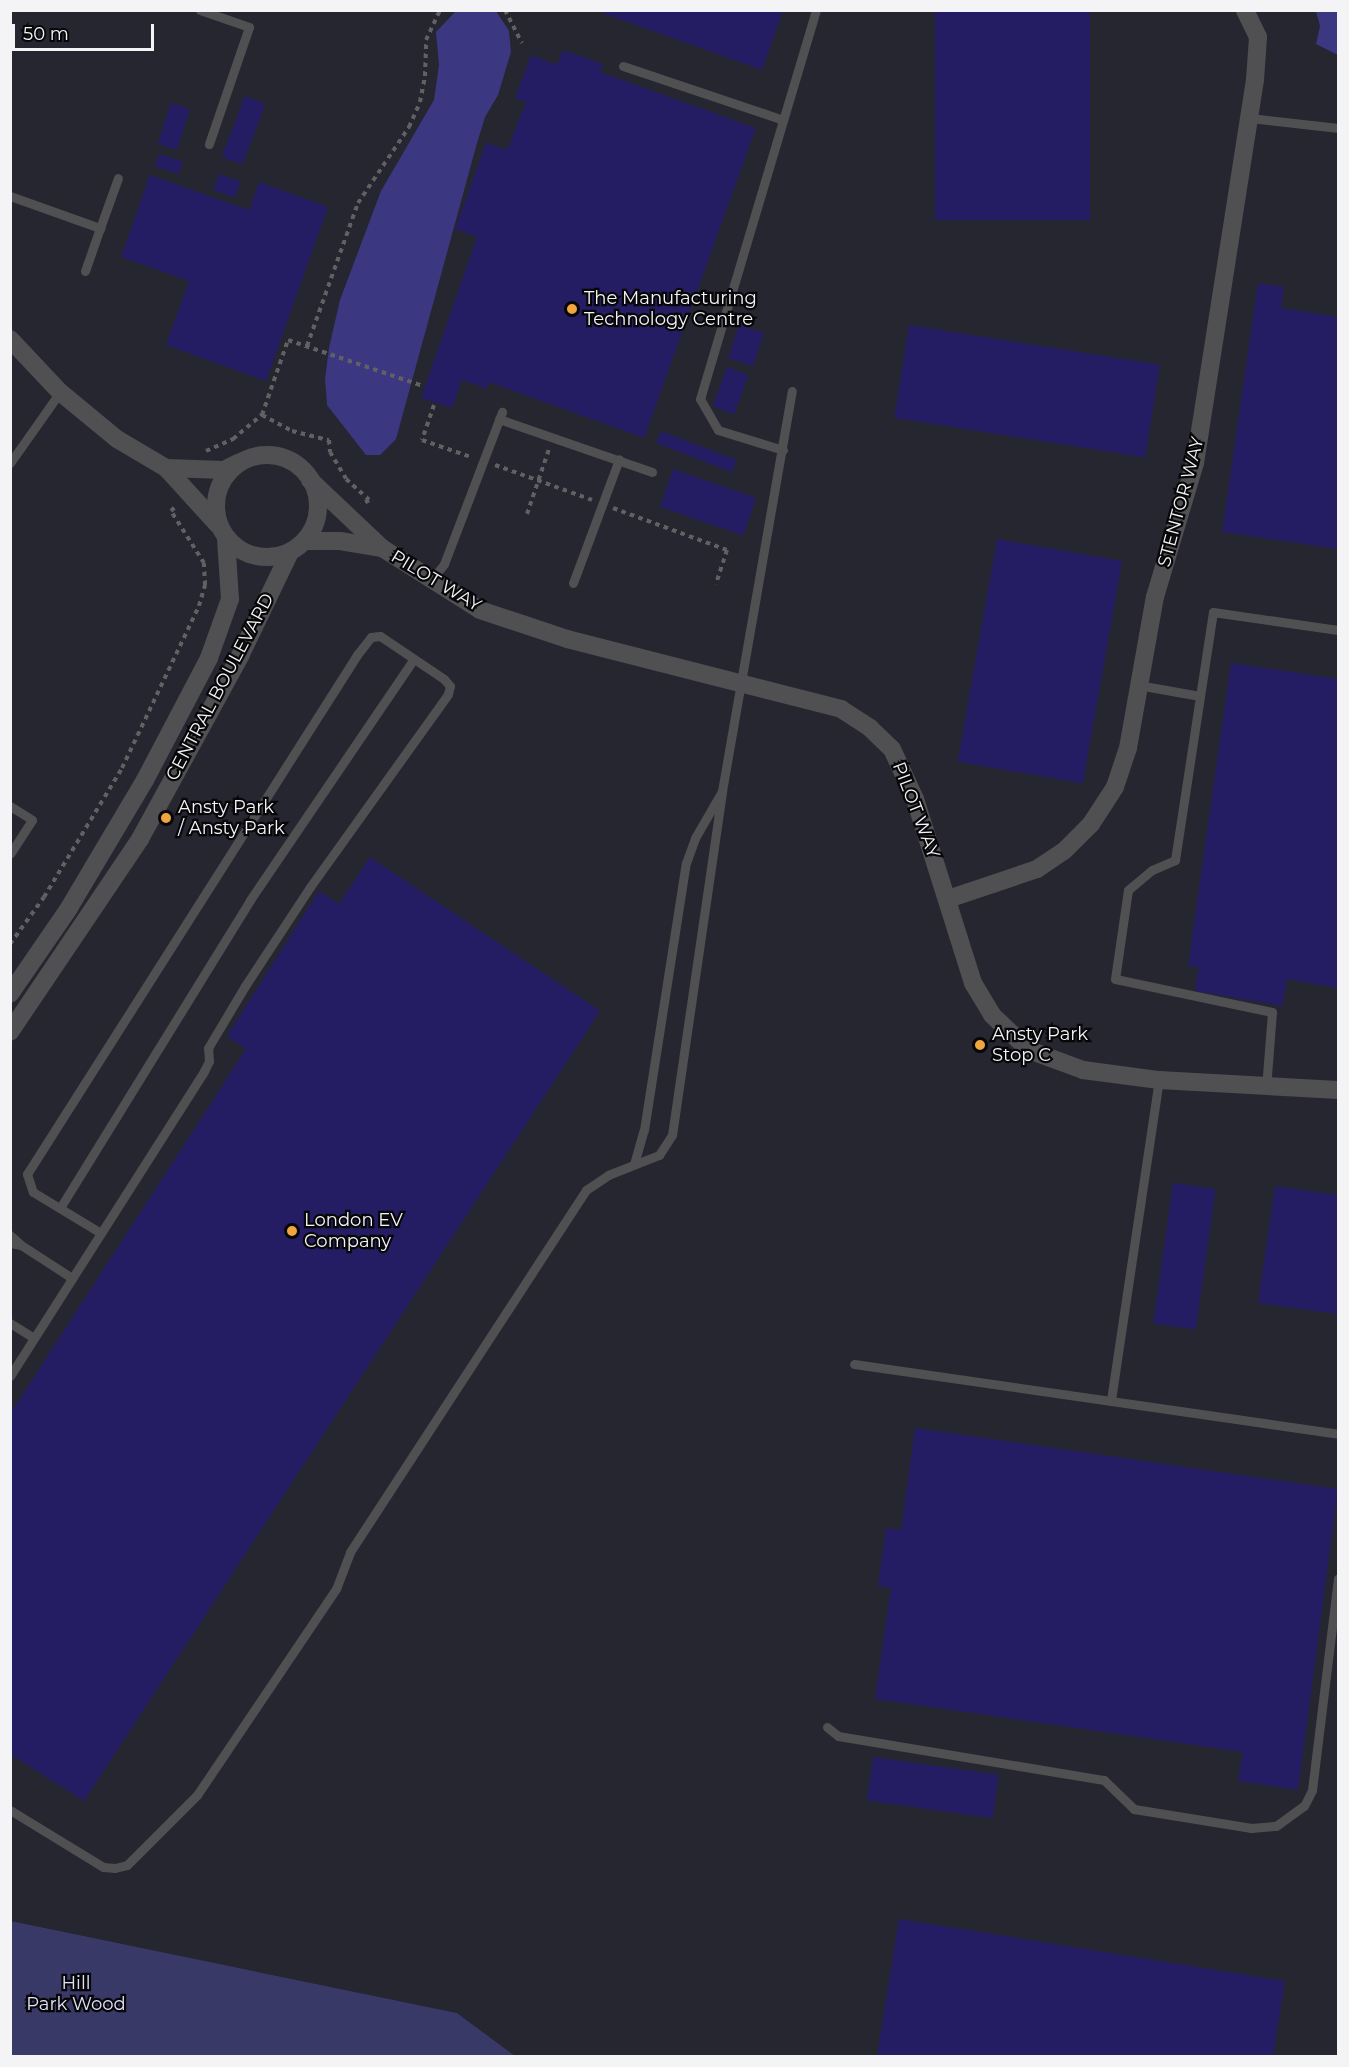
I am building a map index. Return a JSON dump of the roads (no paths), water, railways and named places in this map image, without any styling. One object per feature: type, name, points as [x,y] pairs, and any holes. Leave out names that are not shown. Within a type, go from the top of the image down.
[{"type":"street","name":"STENTOR WAY","points":[[948,899],[1037,868],[1064,851],[1091,824],[1115,787],[1128,748],[1155,597],[1195,463],[1250,118],[1258,37],[1245,10]]},
{"type":"street","points":[[10,339],[60,392],[117,439],[166,468],[207,510],[224,535],[245,553],[260,558],[297,547],[318,510],[310,480],[301,468],[275,456],[245,460],[224,470],[166,468]]},
{"type":"street","points":[[224,535],[216,515],[216,497],[222,481],[245,460]]},
{"type":"street","name":"PILOT WAY","points":[[310,480],[382,548],[480,609],[567,639],[841,709],[870,728],[892,749],[915,799],[973,983],[992,1015],[1009,1034],[1029,1050],[1063,1064],[1159,1080],[1266,1088],[1338,1090]]},
{"type":"street","name":"CENTRAL BOULEVARD","points":[[10,994],[69,908],[145,780],[209,658],[230,599],[224,535]]},
{"type":"street","name":"PILOT WAY","points":[[297,547],[340,541],[382,548]]},
{"type":"street","name":"CENTRAL BOULEVARD","points":[[10,1032],[140,839],[297,547]]},
{"type":"lane","points":[[200,10],[249,27],[209,144]]},
{"type":"lane","points":[[783,450],[718,430],[700,399],[816,10]]},
{"type":"lane","points":[[622,66],[783,120]]},
{"type":"lane","points":[[1250,118],[1338,128]]},
{"type":"lane","points":[[85,271],[118,178]]},
{"type":"lane","points":[[10,196],[100,228]]},
{"type":"lane","points":[[10,1810],[95,1863],[115,1868],[127,1865],[198,1795],[336,1589],[356,1541],[586,1190],[634,1164],[659,1155],[672,1134],[722,791],[792,391]]},
{"type":"lane","points":[[10,464],[60,392]]},
{"type":"lane","points":[[432,579],[444,564],[500,415],[553,437],[652,472]]},
{"type":"lane","points":[[573,583],[619,459]]},
{"type":"lane","points":[[1266,1088],[1272,1012],[1115,980],[1128,890],[1152,870],[1174,860],[1213,612],[1338,630]]},
{"type":"lane","points":[[10,1376],[72,1278],[101,1233],[204,1071],[208,1061],[207,1048],[245,986],[310,887],[448,694],[450,686],[444,679],[380,636],[371,637],[357,655],[27,1174],[33,1192],[101,1233]]},
{"type":"lane","points":[[60,1208],[250,900],[413,660]]},
{"type":"lane","points":[[1138,685],[1200,696]]},
{"type":"lane","points":[[634,1164],[644,1130],[686,863],[722,791]]},
{"type":"lane","points":[[10,806],[32,820],[10,854]]},
{"type":"lane","points":[[1112,1400],[1159,1080]]},
{"type":"lane","points":[[10,1235],[21,1245],[72,1278]]},
{"type":"lane","points":[[10,1243],[21,1245]]},
{"type":"lane","points":[[10,1323],[34,1338]]},
{"type":"lane","points":[[854,1364],[1338,1434]]},
{"type":"lane","points":[[827,1726],[838,1736],[1104,1780],[1134,1809],[1251,1828],[1276,1826],[1304,1806],[1312,1790],[1338,1579]]},
{"type":"place","name":"The Manufacturing Technology Centre","points":[[572,309]]},
{"type":"place","name":"Ansty Park / Ansty Park","points":[[166,818]]},
{"type":"place","name":"Ansty Park Stop C","points":[[980,1045]]},
{"type":"place","name":"London EV Company","points":[[292,1231]]},
{"type":"park label","name":"Hill Park Wood","points":[[76,1994]]}]
